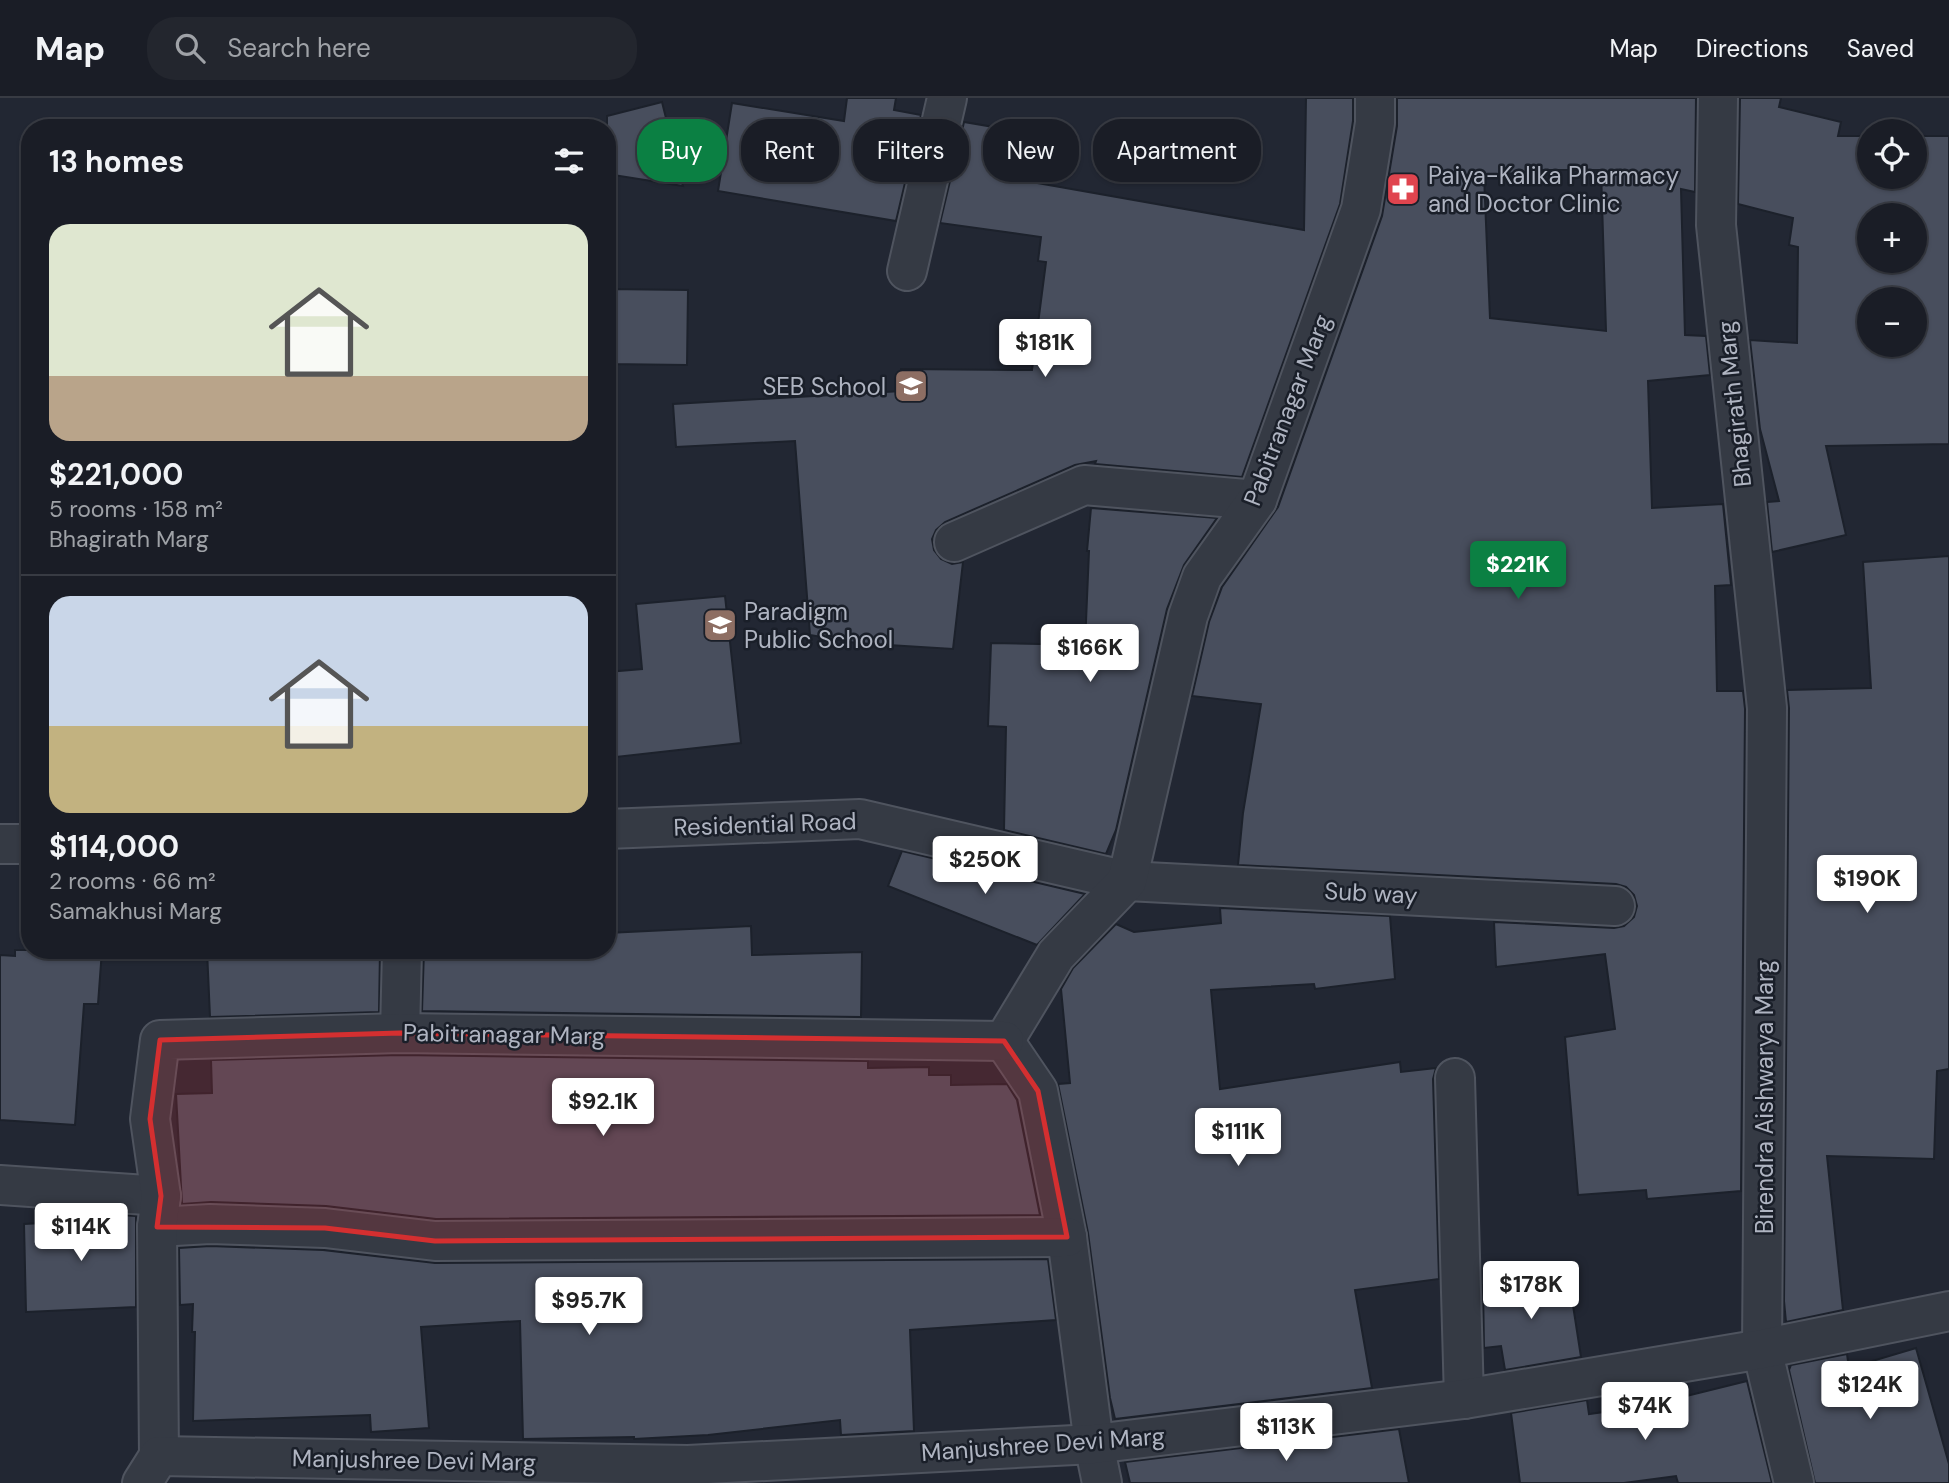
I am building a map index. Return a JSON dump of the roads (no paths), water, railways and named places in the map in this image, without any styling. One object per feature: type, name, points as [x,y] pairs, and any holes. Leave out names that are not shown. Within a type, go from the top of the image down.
[{"type":"street","points":[[907,271],[947,98]]},
{"type":"street","name":"Bhagirath Marg","points":[[1718,98],[1716,225],[1767,708]]},
{"type":"street","name":"Pabitranagar Marg","points":[[1127,881],[1188,616],[1202,577],[1257,500],[1361,209],[1375,110]]},
{"type":"street","points":[[954,542],[1084,485],[1257,500]]},
{"type":"street","name":"Birendra Aishwarya Marg","points":[[1767,708],[1762,1349],[1794,1483]]},
{"type":"street","name":"Residential Road","points":[[616,829],[860,819],[1127,881]]},
{"type":"street","points":[[0,844],[21,844]]},
{"type":"street","points":[[1102,1483],[1094,1444],[1067,1237],[1038,1091],[1004,1041],[1056,956],[1127,881]]},
{"type":"street","name":"Sub way","points":[[1127,881],[1615,906]]},
{"type":"street","points":[[400,1033],[401,959]]},
{"type":"street","name":"Pabitranagar Marg","points":[[159,1211],[150,1119],[160,1040],[400,1033],[1004,1041]]},
{"type":"street","points":[[1454,1078],[1464,1399]]},
{"type":"street","points":[[0,1185],[159,1211],[210,1224],[325,1228],[435,1241],[1067,1237]]},
{"type":"street","points":[[151,1470],[159,1211]]},
{"type":"street","name":"Manjushree Devi Marg","points":[[151,1470],[688,1465],[1094,1444],[1464,1399],[1762,1349],[1949,1311]]},
{"type":"place","name":"Paiya-Kalika Pharmacy and Doctor Clinic","points":[[1403,189]]},
{"type":"place","name":"SEB School","points":[[911,386]]},
{"type":"place","name":"Paradigm Public School","points":[[720,625]]}]
